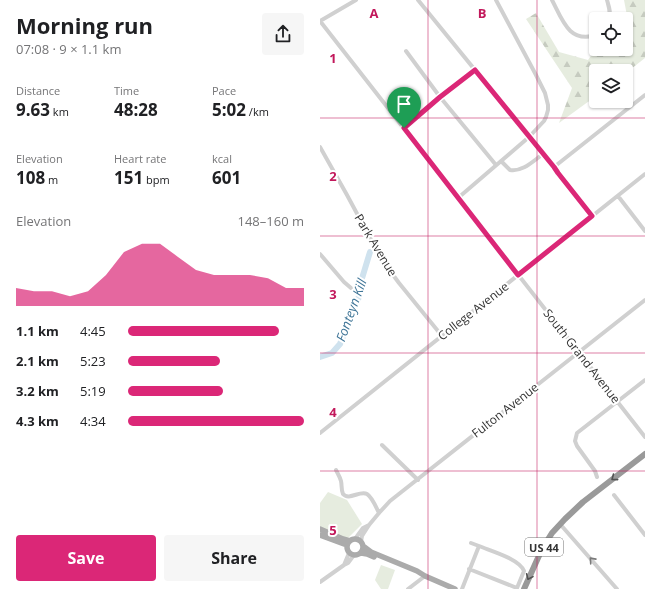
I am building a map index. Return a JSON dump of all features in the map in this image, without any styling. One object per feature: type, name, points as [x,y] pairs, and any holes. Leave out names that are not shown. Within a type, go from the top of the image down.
[{"type":"highway","name":"US 44","points":[[524,589],[542,549],[560,524],[583,502],[645,454]]},
{"type":"main road","points":[[320,529],[355,543],[371,552],[455,589]]},
{"type":"main road","points":[[320,534],[342,542],[355,543],[362,551],[360,553]]},
{"type":"main road","points":[[355,543],[347,550],[351,554],[367,554],[419,576],[425,576]]},
{"type":"street","points":[[320,21],[356,0]]},
{"type":"street","points":[[418,0],[592,216]]},
{"type":"street","points":[[458,198],[529,137],[540,126],[546,117],[548,110],[547,99],[536,75],[496,0]]},
{"type":"street","points":[[552,0],[566,27],[571,32],[577,36],[585,38],[589,37]]},
{"type":"street","points":[[607,0],[610,12]]},
{"type":"street","name":"South Grand Avenue","points":[[320,21],[645,437]]},
{"type":"street","points":[[406,51],[440,97],[496,165]]},
{"type":"street","points":[[404,128],[440,97],[475,70]]},
{"type":"street","points":[[554,167],[645,95]]},
{"type":"street","name":"Park Avenue","points":[[320,147],[382,260],[442,336]]},
{"type":"street","points":[[501,161],[510,170],[516,171],[522,169],[543,154]]},
{"type":"street","name":"College Avenue","points":[[320,432],[645,174]]},
{"type":"street","points":[[618,196],[645,231]]},
{"type":"street","points":[[320,254],[351,288]]},
{"type":"street","name":"Fulton Avenue","points":[[355,543],[379,513],[390,502],[645,300]]},
{"type":"street","points":[[597,477],[595,471],[577,446],[575,441],[577,433],[645,380]]},
{"type":"street","points":[[382,445],[418,480]]},
{"type":"street","points":[[336,470],[341,479],[342,492],[345,495],[366,494],[370,497],[379,513]]},
{"type":"street","points":[[614,495],[645,535]]},
{"type":"street","points":[[560,524],[617,589]]},
{"type":"street","points":[[470,569],[517,588],[524,571],[524,569],[516,562],[471,543]]},
{"type":"street","points":[[462,589],[479,546]]},
{"type":"street","points":[[320,582],[344,565],[351,554]]},
{"type":"street","points":[[408,589],[425,576]]},
{"type":"green space","points":[[624,0],[645,0],[645,58],[633,67],[633,64],[589,64],[589,101],[559,123],[572,88],[526,19],[536,13],[559,52],[588,60],[591,56],[633,56],[633,12],[626,12]]},
{"type":"green space","points":[[328,492],[347,500],[362,524],[348,538],[339,537],[320,530],[320,503]]},
{"type":"green space","points":[[381,565],[395,570],[388,589],[381,589],[375,580]]},
{"type":"waterway","name":"Fonteyn Kill","points":[[320,357],[332,353],[340,344],[358,300],[360,285],[370,252]]},
{"type":"route","points":[[475,70],[592,216],[518,275],[404,128],[440,97],[475,70]]}]
